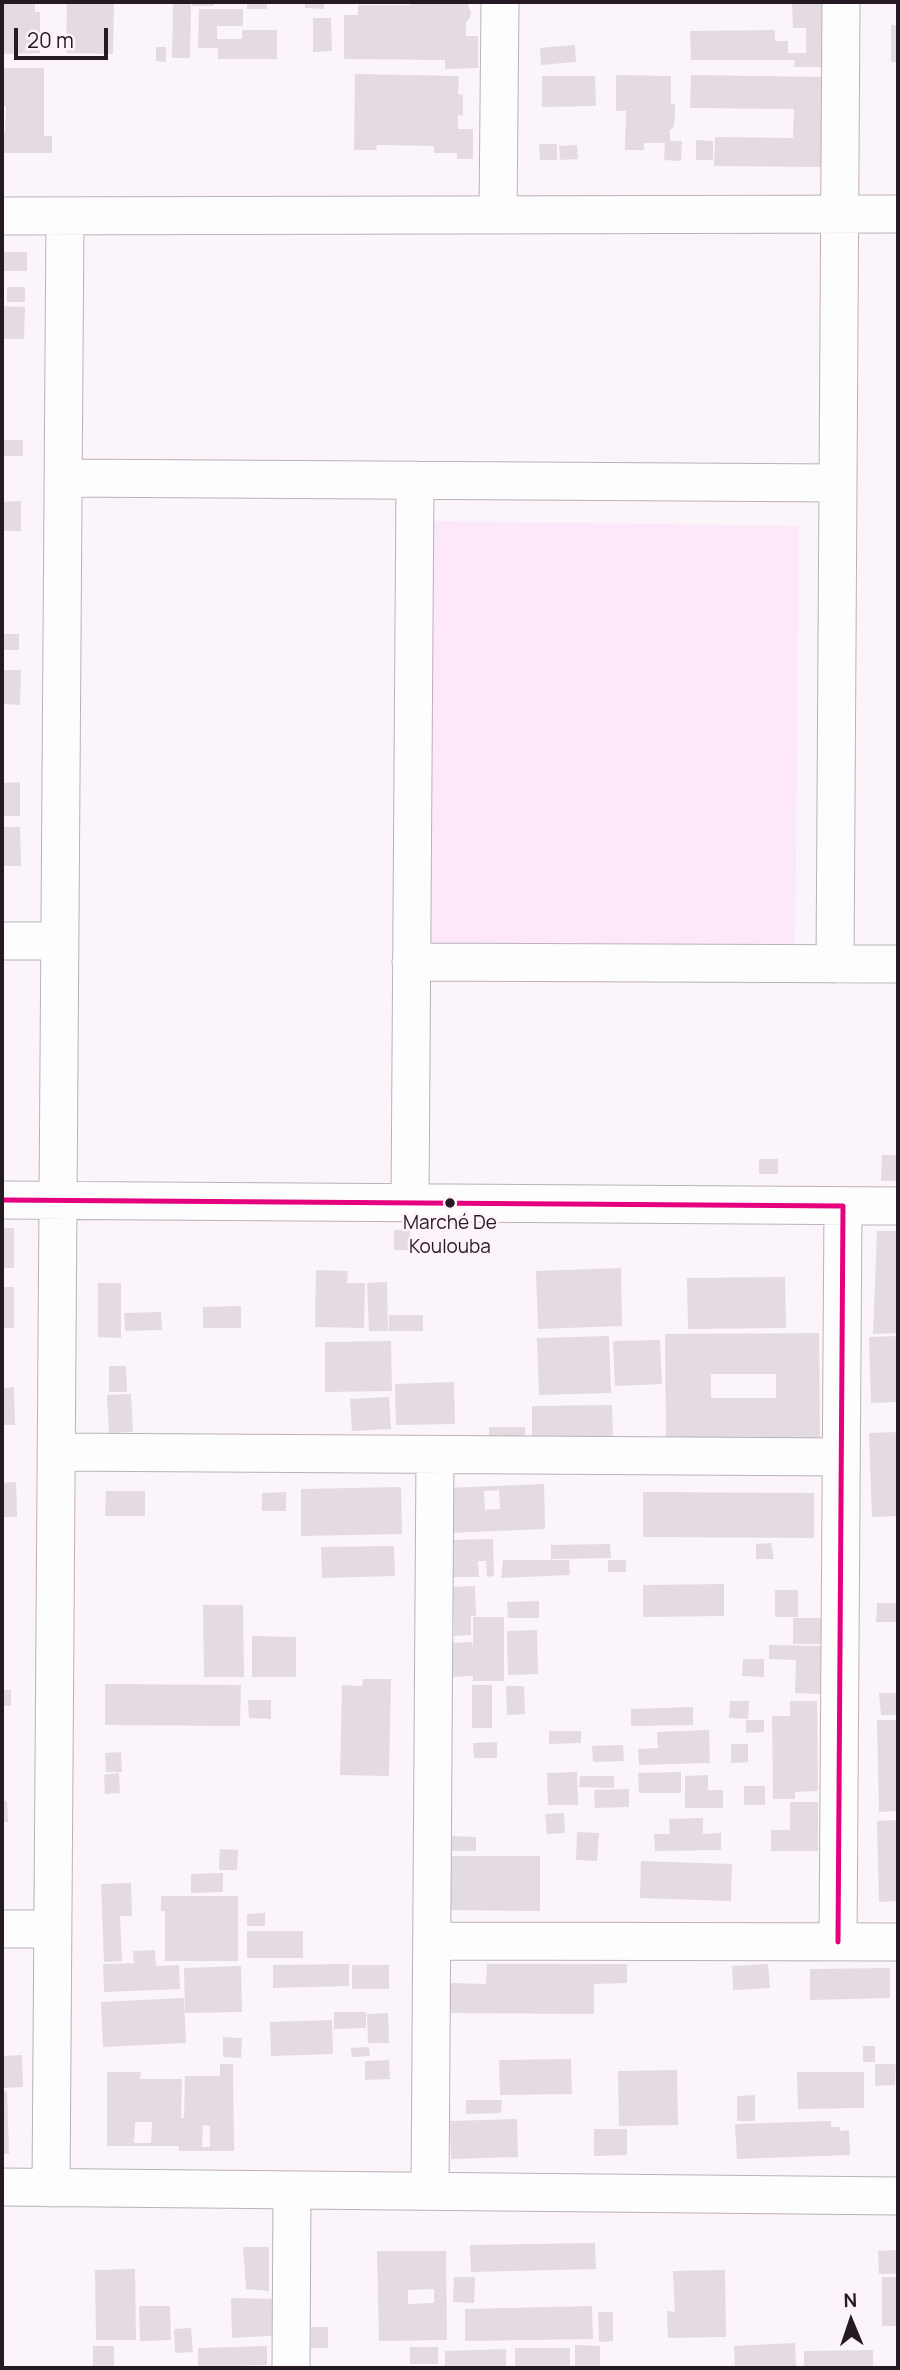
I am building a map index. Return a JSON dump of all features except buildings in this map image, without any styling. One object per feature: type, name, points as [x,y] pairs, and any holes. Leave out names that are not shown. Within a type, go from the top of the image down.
[{"type":"street","points":[[498,215],[500,2]]},
{"type":"street","points":[[835,964],[841,2]]},
{"type":"street","points":[[2,216],[898,214]]},
{"type":"street","points":[[51,2188],[65,216]]},
{"type":"street","points":[[64,478],[838,483]]},
{"type":"street","points":[[410,1203],[415,480]]},
{"type":"street","points":[[2,941],[60,941]]},
{"type":"street","points":[[411,962],[898,964]]},
{"type":"street","points":[[2,1200],[898,1206]]},
{"type":"street","points":[[838,1942],[843,1206]]},
{"type":"street","points":[[57,1452],[841,1457]]},
{"type":"street","points":[[430,2191],[435,1455]]},
{"type":"street","points":[[2,1928],[53,1929]]},
{"type":"street","points":[[432,1941],[898,1942]]},
{"type":"street","points":[[2,2187],[898,2196]]},
{"type":"street","points":[[291,2368],[292,2190]]},
{"type":"shaded area","points":[[426,521],[799,526],[795,961],[422,950]]},
{"type":"transit line","points":[[2,1200],[843,1206]]},
{"type":"transit line","points":[[838,1942],[843,1206]]},
{"type":"place","name":"Marché De Koulouba","points":[[450,1203]]}]
